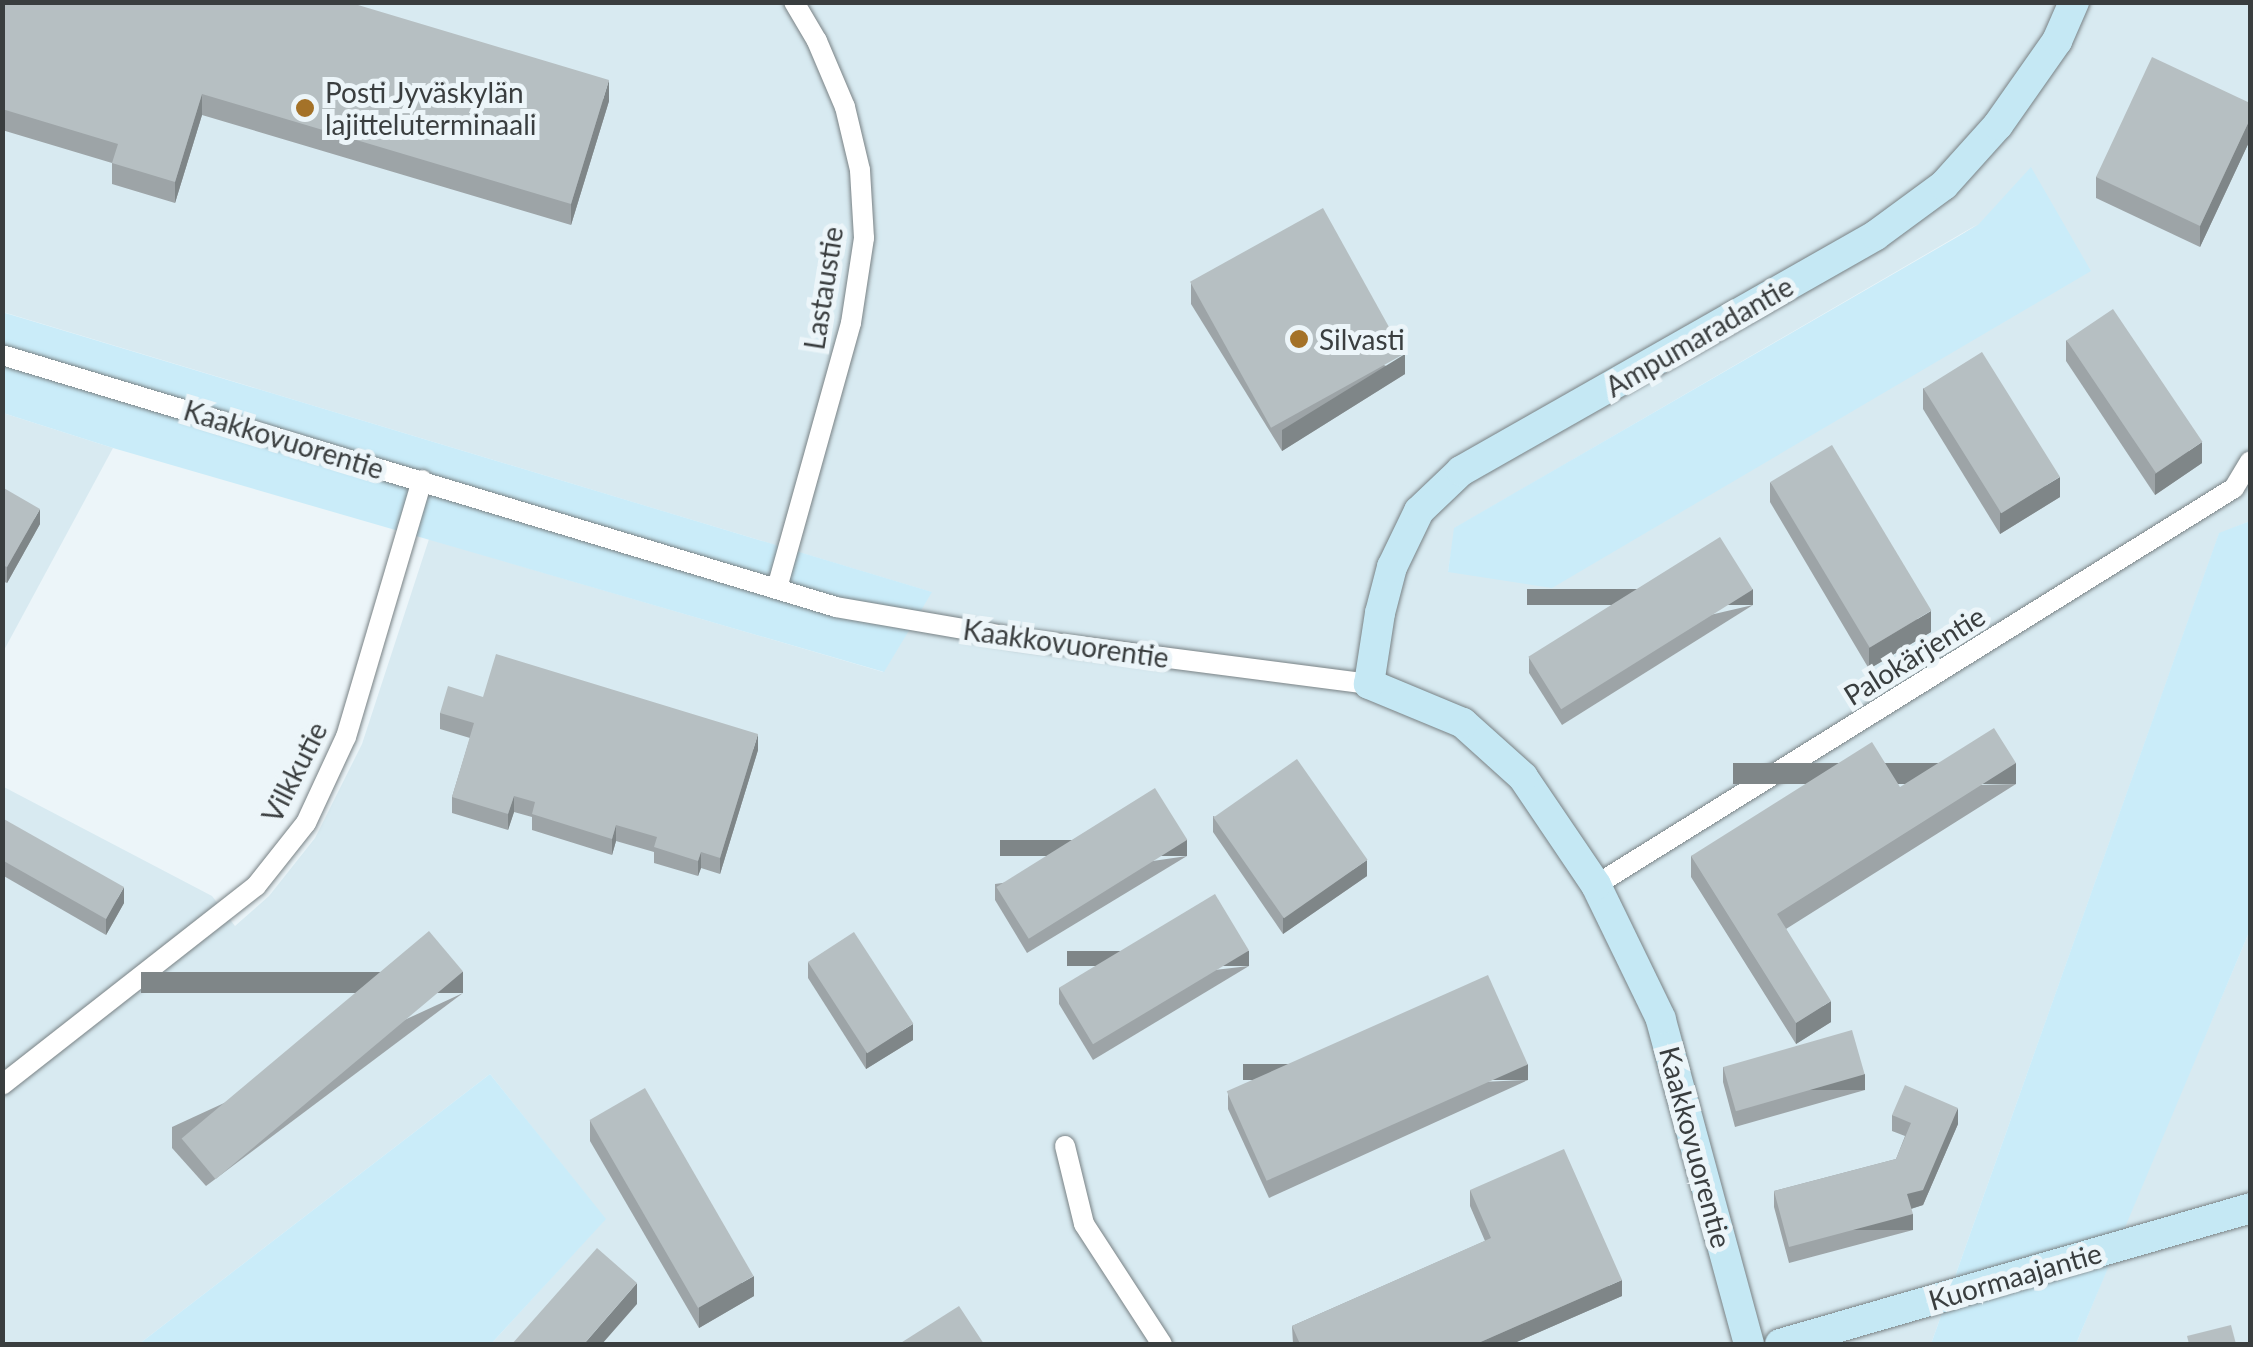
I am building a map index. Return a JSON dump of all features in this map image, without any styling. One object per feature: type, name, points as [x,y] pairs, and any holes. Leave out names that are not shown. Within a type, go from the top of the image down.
[{"type":"street","name":"Lastaustie","points":[[777,588],[850,323],[864,238],[860,170],[845,107],[817,41],[794,2]]},
{"type":"street","name":"Ampumaradantie","points":[[1369,684],[1392,567],[1419,511],[1461,471],[1876,235],[1944,184],[1998,125],[2057,40],[2074,2]]},
{"type":"street","name":"Kaakkovuorentie","points":[[2,355],[777,588],[894,619],[1369,684],[1463,723],[1523,778],[1596,885],[1660,1019],[1749,1344]]},
{"type":"street","name":"Palokärjentie","points":[[1596,885],[2234,488],[2250,461]]},
{"type":"street","name":"Vilkkutie","points":[[2,1085],[92,1019],[256,886],[306,823],[346,738],[422,480]]},
{"type":"street","points":[[1065,1146],[1084,1224],[1162,1344]]},
{"type":"street","name":"Kuormaajantie","points":[[1780,1344],[2250,1208]]},
{"type":"shaded area","points":[[3,3],[2250,3],[2250,521],[2219,534],[1931,1344],[491,1344],[605,1219],[490,1074],[139,1344],[3,1344],[2,786],[212,896],[235,926],[269,896],[315,838],[362,744],[429,539],[883,672],[931,592],[3,312]],"holes":[[[1978,224],[1448,572],[1455,528]]]},
{"type":"shaded area","points":[[2031,167],[2091,271],[1552,588],[1448,572],[1454,528],[1978,225]]},
{"type":"shaded area","points":[[2,312],[932,592],[884,672],[113,448],[3,413]]},
{"type":"shaded area","points":[[3,413],[113,448],[3,652]]},
{"type":"shaded area","points":[[2250,521],[2250,930],[2076,1344],[1931,1344],[2219,533]]},
{"type":"shaded area","points":[[2250,930],[2250,1344],[2076,1344],[2140,1189]]},
{"type":"shaded area","points":[[490,1074],[606,1219],[491,1344],[139,1344]]},
{"type":"building","name":"Posti Jyväskylän lajitteluterminaali","points":[[2,2],[348,2],[609,80],[571,204],[202,94],[175,182],[112,163],[118,144],[2,109]]},
{"type":"building","points":[[2152,57],[2250,103],[2250,119],[2200,226],[2096,177]]},
{"type":"building","name":"Silvasti","points":[[1323,208],[1404,354],[1271,428],[1190,282]]},
{"type":"building","points":[[2113,309],[2202,442],[2156,473],[2067,340]]},
{"type":"building","points":[[1982,352],[2060,477],[2001,513],[1923,389]]},
{"type":"building","points":[[1832,445],[1931,610],[1870,648],[1770,482]]},
{"type":"building","points":[[2,487],[40,509],[7,567],[2,565]]},
{"type":"building","points":[[1720,537],[1753,590],[1561,709],[1528,657]]},
{"type":"building","points":[[496,654],[758,734],[720,858],[701,852],[698,861],[654,847],[657,837],[616,825],[612,839],[532,814],[535,802],[514,796],[508,814],[452,797],[474,723],[440,713],[448,686],[483,697]]},
{"type":"building","points":[[1994,728],[2016,763],[1777,914],[1831,1001],[1796,1023],[1691,856],[1872,742],[1900,787]]},
{"type":"building","points":[[1297,759],[1368,860],[1284,918],[1213,818]]},
{"type":"building","points":[[1155,788],[1187,840],[1029,939],[996,887]]},
{"type":"building","points":[[2,818],[124,887],[106,919],[2,860]]},
{"type":"building","points":[[1215,894],[1249,951],[1093,1044],[1059,988]]},
{"type":"building","points":[[429,931],[463,972],[216,1179],[182,1139]]},
{"type":"building","points":[[854,932],[913,1023],[867,1053],[808,962]]},
{"type":"building","points":[[1488,975],[1528,1065],[1267,1181],[1227,1091]]},
{"type":"building","points":[[1852,1030],[1865,1074],[1736,1111],[1723,1067]]},
{"type":"building","points":[[1905,1085],[1958,1108],[1923,1190],[1907,1194],[1913,1214],[1789,1247],[1774,1191],[1896,1159],[1911,1123],[1892,1115]]},
{"type":"building","points":[[645,1088],[754,1276],[698,1308],[590,1120]]},
{"type":"building","points":[[1564,1149],[1622,1280],[1476,1344],[1300,1344],[1292,1326],[1491,1238],[1470,1190]]},
{"type":"building","points":[[597,1248],[637,1283],[584,1344],[512,1344]]},
{"type":"building","points":[[959,1306],[984,1344],[899,1344]]},
{"type":"building","points":[[2231,1325],[2236,1344],[2189,1344],[2187,1336]]},
{"type":"place","name":"Posti Jyväskylän lajitteluterminaali","points":[[305,108]]},
{"type":"place","name":"Silvasti","points":[[1299,339]]}]
